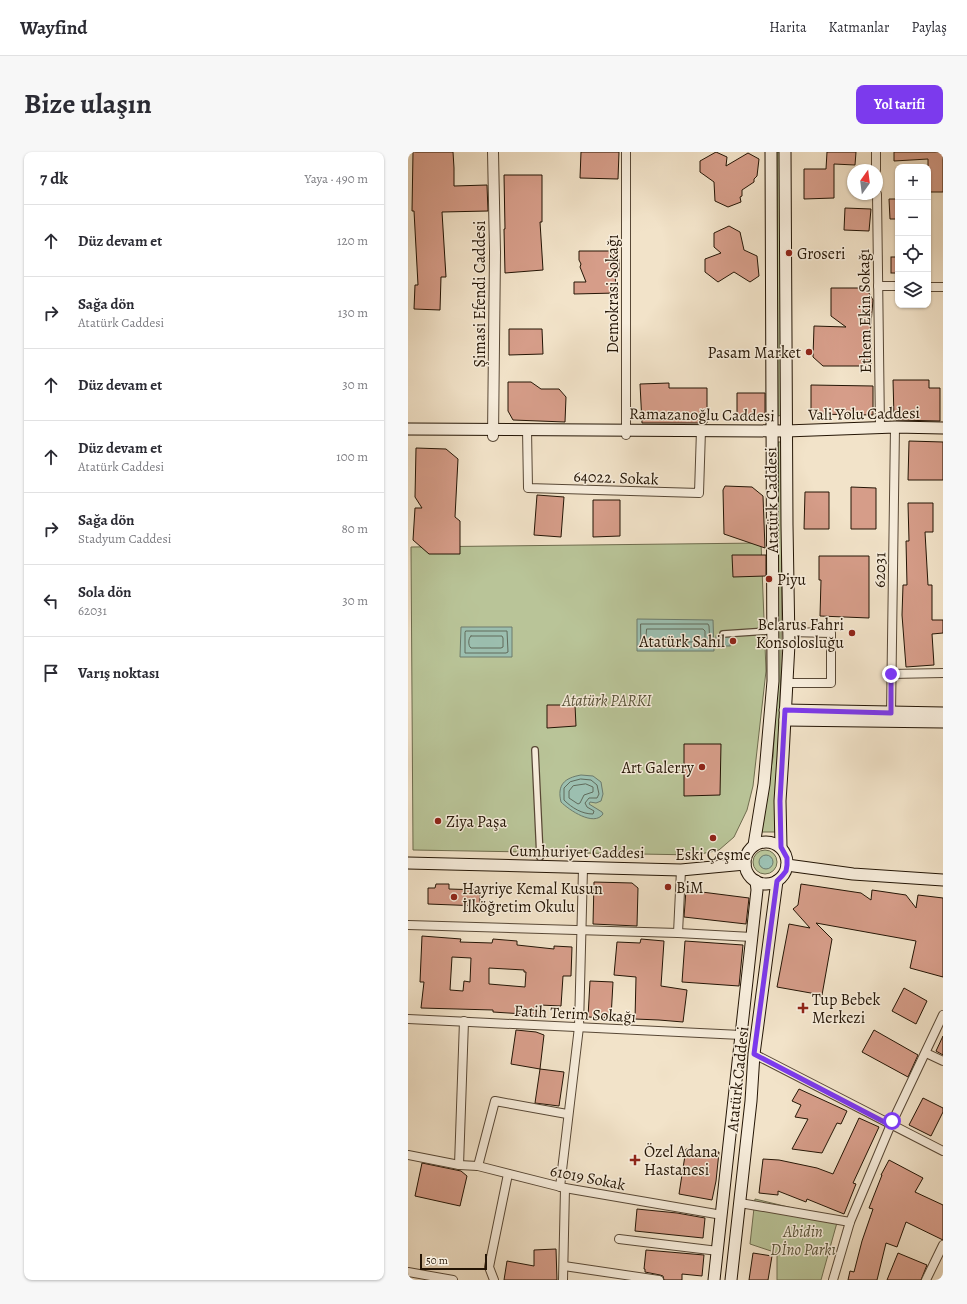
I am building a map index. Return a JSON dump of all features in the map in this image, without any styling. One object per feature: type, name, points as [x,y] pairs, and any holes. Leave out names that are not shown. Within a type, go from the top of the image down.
[{"type":"main road","name":"Atatürk Caddesi","points":[[754,845],[764,784],[774,681],[770,152]]},
{"type":"main road","name":"Atatürk Caddesi","points":[[781,847],[780,801],[787,683],[788,632],[785,152]]},
{"type":"main road","name":"Vali Yolu Caddesi","points":[[786,431],[895,427],[943,428]]},
{"type":"main road","name":"Ramazanoğlu Caddesi","points":[[408,429],[493,432],[771,433],[786,431]]},
{"type":"main road","name":"Ramazanoğlu Caddesi","points":[[408,436],[493,432]]},
{"type":"main road","points":[[785,715],[943,713]]},
{"type":"main road","points":[[785,715],[943,722]]},
{"type":"main road","points":[[767,841],[781,847],[787,858],[787,865],[786,871],[777,881],[767,884],[756,881],[750,877],[746,871],[745,864],[745,857],[748,850],[760,842],[767,841]]},
{"type":"main road","name":"Cumhuriyet Caddesi","points":[[408,863],[681,870],[745,864]]},
{"type":"main road","points":[[787,865],[853,874],[943,880]]},
{"type":"main road","name":"Atatürk Caddesi","points":[[714,1280],[757,890],[756,881]]},
{"type":"main road","name":"Atatürk Caddesi","points":[[731,1280],[751,1101],[754,1054],[777,881]]},
{"type":"street","name":"Şimasi Efendi Caddesi","points":[[493,152],[495,252],[493,432]]},
{"type":"street","name":"Demokrasi Sokağı","points":[[626,152],[626,432]]},
{"type":"street","points":[[876,152],[876,164]]},
{"type":"street","name":"Ethem Ekin Sokağı","points":[[876,200],[880,428]]},
{"type":"street","points":[[878,286],[895,286]]},
{"type":"street","points":[[931,286],[943,287]]},
{"type":"street","name":"62031","points":[[891,713],[895,427]]},
{"type":"street","name":"64022. Sokak","points":[[527,432],[528,488],[699,493],[701,432]]},
{"type":"street","points":[[723,634],[768,631]]},
{"type":"street","points":[[787,683],[831,684],[831,633],[788,632]]},
{"type":"street","points":[[891,674],[943,673]]},
{"type":"street","points":[[535,750],[540,857]]},
{"type":"street","points":[[563,1280],[563,1187],[567,1114],[578,1027],[582,868]]},
{"type":"street","points":[[678,933],[681,870]]},
{"type":"street","points":[[408,925],[752,936]]},
{"type":"street","points":[[834,1280],[850,1222],[890,1125],[943,1015]]},
{"type":"street","name":"Fatih Terim Sokağı","points":[[408,1019],[741,1035]]},
{"type":"street","points":[[459,1165],[464,1021]]},
{"type":"street","points":[[926,1053],[943,1062]]},
{"type":"street","points":[[754,1054],[943,1151]]},
{"type":"street","points":[[478,1166],[495,1101],[567,1114]]},
{"type":"street","name":"61019 Sokak","points":[[408,1155],[459,1165],[478,1166],[563,1187],[722,1215]]},
{"type":"street","points":[[494,1280],[489,1267],[508,1174]]},
{"type":"street","points":[[740,1203],[850,1222]]},
{"type":"street","points":[[619,1239],[718,1251]]},
{"type":"street","points":[[926,1280],[943,1245]]},
{"type":"street","points":[[564,1266],[659,1280]]},
{"type":"street","points":[[408,1272],[453,1280]]},
{"type":"green space","points":[[777,152],[780,152],[782,415],[778,416]]},
{"type":"green space","points":[[778,442],[782,442],[781,672],[775,832],[760,832],[773,757],[778,672]]},
{"type":"green space","name":"Atatürk PARKI","points":[[761,543],[766,671],[753,786],[747,810],[734,837],[719,850],[696,855],[413,850],[411,547]]},
{"type":"green space","points":[[760,850],[770,850],[777,857],[777,867],[770,874],[760,874],[753,867],[753,857]]},
{"type":"green space","name":"Abidin Dİno Parkı","points":[[755,1199],[838,1219],[821,1280],[777,1280],[777,1253],[750,1244]]},
{"type":"water","points":[[637,619],[713,620],[714,651],[637,651]]},
{"type":"water","points":[[461,627],[512,627],[512,657],[460,657]]},
{"type":"water","points":[[716,636],[730,636],[730,646],[716,646]]},
{"type":"water","points":[[581,775],[593,776],[601,782],[603,794],[601,801],[596,803],[590,802],[589,804],[602,812],[603,814],[599,818],[594,819],[582,816],[575,813],[561,802],[560,791],[563,783],[570,778]]},
{"type":"water","points":[[766,855],[771,857],[773,862],[771,867],[766,869],[761,867],[759,862],[761,857]]},
{"type":"building","points":[[413,152],[453,152],[454,186],[487,185],[488,211],[442,212],[446,277],[441,277],[440,310],[414,309],[415,285],[418,285],[414,211],[412,211]]},
{"type":"building","points":[[581,152],[619,152],[618,179],[580,178]]},
{"type":"building","points":[[716,152],[727,157],[726,166],[748,153],[759,159],[757,176],[754,179],[754,182],[742,190],[742,196],[740,197],[741,202],[728,207],[715,201],[714,182],[700,172],[700,161]]},
{"type":"building","points":[[827,152],[856,152],[855,164],[834,164],[834,198],[804,199],[804,169],[826,169]]},
{"type":"building","points":[[894,152],[943,152],[943,192],[931,192],[931,164],[928,164],[928,159],[894,161]]},
{"type":"building","points":[[504,175],[542,175],[542,222],[540,222],[543,270],[505,273]]},
{"type":"building","points":[[889,199],[895,199],[895,219],[890,219]]},
{"type":"building","points":[[845,208],[871,209],[869,231],[844,230]]},
{"type":"building","points":[[729,226],[740,232],[744,250],[757,256],[759,276],[750,282],[734,272],[718,282],[705,272],[705,259],[721,253],[714,247],[714,233]]},
{"type":"building","points":[[579,251],[611,251],[613,255],[617,253],[616,259],[619,259],[619,271],[615,271],[616,293],[574,294],[574,282],[586,282],[580,267]]},
{"type":"building","points":[[891,257],[895,257],[895,273],[891,273]]},
{"type":"building","points":[[831,288],[866,288],[873,300],[870,335],[871,366],[823,366],[813,357],[814,326],[846,327],[831,316]]},
{"type":"building","points":[[509,329],[542,329],[543,354],[509,355]]},
{"type":"building","points":[[893,380],[929,380],[929,388],[940,388],[940,421],[896,420],[894,417]]},
{"type":"building","points":[[508,382],[531,382],[541,389],[559,389],[566,397],[565,422],[513,420],[508,411]]},
{"type":"building","points":[[669,383],[669,388],[707,388],[707,423],[642,423],[640,384]]},
{"type":"building","points":[[811,385],[873,386],[873,415],[811,414]]},
{"type":"building","points":[[737,393],[765,393],[765,417],[737,416]]},
{"type":"building","points":[[909,441],[943,442],[943,480],[908,480]]},
{"type":"building","points":[[416,448],[446,449],[458,459],[455,517],[460,521],[460,554],[429,554],[413,540],[415,508],[422,508],[415,497]]},
{"type":"building","points":[[725,486],[752,487],[763,496],[765,548],[724,534],[723,490]]},
{"type":"building","points":[[851,487],[876,488],[876,529],[851,529]]},
{"type":"building","points":[[805,492],[829,492],[829,529],[804,529]]},
{"type":"building","points":[[537,495],[564,497],[561,537],[534,535]]},
{"type":"building","points":[[593,500],[620,500],[620,536],[593,537]]},
{"type":"building","points":[[908,503],[933,503],[933,532],[925,532],[928,585],[932,585],[932,620],[943,620],[943,633],[932,634],[934,665],[906,667],[902,615],[903,585],[907,585],[906,541],[909,541]]},
{"type":"building","points":[[732,555],[766,555],[766,576],[733,577]]},
{"type":"building","points":[[819,556],[869,556],[869,618],[820,616],[821,580],[819,580]]},
{"type":"building","points":[[547,705],[575,705],[576,726],[547,728]]},
{"type":"building","name":"Art Galerry","points":[[684,744],[721,744],[720,795],[684,796]]},
{"type":"building","points":[[594,882],[632,883],[638,888],[637,926],[593,924]]},
{"type":"building","name":"Hayriye Kemal Kusun İlköğretim Okulu","points":[[436,884],[449,884],[449,889],[480,890],[480,906],[428,904],[428,888],[435,888]]},
{"type":"building","points":[[801,884],[861,893],[871,900],[872,890],[906,895],[916,908],[918,895],[943,898],[943,977],[910,968],[916,941],[816,923],[832,939],[822,995],[777,987],[789,924],[810,928],[793,909],[798,905]]},
{"type":"building","points":[[686,890],[749,898],[746,924],[684,917]]},
{"type":"building","points":[[422,936],[461,939],[460,942],[492,943],[493,939],[517,941],[517,945],[554,949],[554,946],[572,947],[571,976],[563,976],[561,1006],[540,1005],[539,1015],[493,1012],[493,1010],[421,1008],[424,982],[420,982]],"holes":[[[452,957],[471,958],[470,982],[464,981],[463,991],[450,990]],[[489,968],[524,970],[524,972],[526,972],[525,987],[489,984]]]},
{"type":"building","points":[[641,939],[664,941],[661,986],[687,990],[683,1022],[635,1019],[636,977],[614,975],[617,942],[640,943]]},
{"type":"building","points":[[685,941],[743,945],[739,986],[682,982]]},
{"type":"building","points":[[590,981],[613,982],[611,1018],[588,1017]]},
{"type":"building","points":[[904,988],[927,1001],[916,1024],[892,1011]]},
{"type":"building","points":[[516,1030],[536,1032],[544,1035],[540,1069],[511,1064]]},
{"type":"building","points":[[874,1030],[918,1055],[908,1077],[862,1052]]},
{"type":"building","points":[[943,1036],[943,1055],[936,1051]]},
{"type":"building","points":[[540,1069],[564,1072],[559,1106],[535,1103]]},
{"type":"building","points":[[799,1089],[847,1111],[841,1124],[837,1123],[822,1153],[792,1149],[808,1119],[795,1117],[801,1105],[792,1101]]},
{"type":"building","points":[[923,1098],[943,1108],[943,1112],[931,1136],[909,1125]]},
{"type":"building","points":[[859,1118],[879,1127],[853,1183],[856,1184],[844,1214],[807,1199],[806,1202],[778,1191],[778,1195],[759,1193],[763,1159],[779,1160],[817,1168],[833,1174]]},
{"type":"building","points":[[686,1149],[719,1152],[716,1181],[712,1200],[679,1194]]},
{"type":"building","points":[[889,1160],[923,1178],[915,1192],[943,1205],[943,1240],[906,1222],[897,1247],[886,1243],[877,1280],[848,1280],[850,1271],[854,1272],[862,1241],[873,1209],[869,1208],[881,1175]]},
{"type":"building","points":[[422,1163],[461,1171],[467,1176],[460,1206],[415,1196]]},
{"type":"building","points":[[637,1209],[677,1213],[705,1218],[703,1238],[635,1231]]},
{"type":"building","points":[[556,1249],[557,1280],[504,1280],[507,1261],[534,1266],[534,1250]]},
{"type":"building","points":[[646,1250],[704,1255],[702,1276],[682,1274],[682,1280],[664,1280],[663,1276],[645,1272]]},
{"type":"building","points":[[753,1253],[772,1256],[768,1280],[749,1280]]},
{"type":"building","points":[[898,1253],[927,1265],[921,1280],[887,1280]]},
{"type":"place","name":"Groseri","points":[[789,253]]},
{"type":"place","name":"Pasam Market","points":[[809,352]]},
{"type":"place","name":"Piyu","points":[[769,579]]},
{"type":"place","name":"Belarus Fahri Konsolosluğu","points":[[852,633]]},
{"type":"place","name":"Atatürk Sahil","points":[[733,641]]},
{"type":"place","name":"Art Galerry","points":[[702,767]]},
{"type":"place","name":"Ziya Paşa","points":[[438,821]]},
{"type":"place","name":"Eski Çeşme","points":[[713,838]]},
{"type":"place","name":"BiM","points":[[668,887]]},
{"type":"place","name":"Hayriye Kemal Kusun İlköğretim Okulu","points":[[454,897]]},
{"type":"place","name":"Tup Bebek Merkezi","points":[[803,1008]]},
{"type":"place","name":"Özel Adana Hastanesi","points":[[635,1160]]},
{"type":"route","points":[[891,674],[891,713],[785,710],[780,801],[781,847],[787,858],[787,865],[786,871],[777,881],[754,1054],[890,1125],[892,1121]]}]
